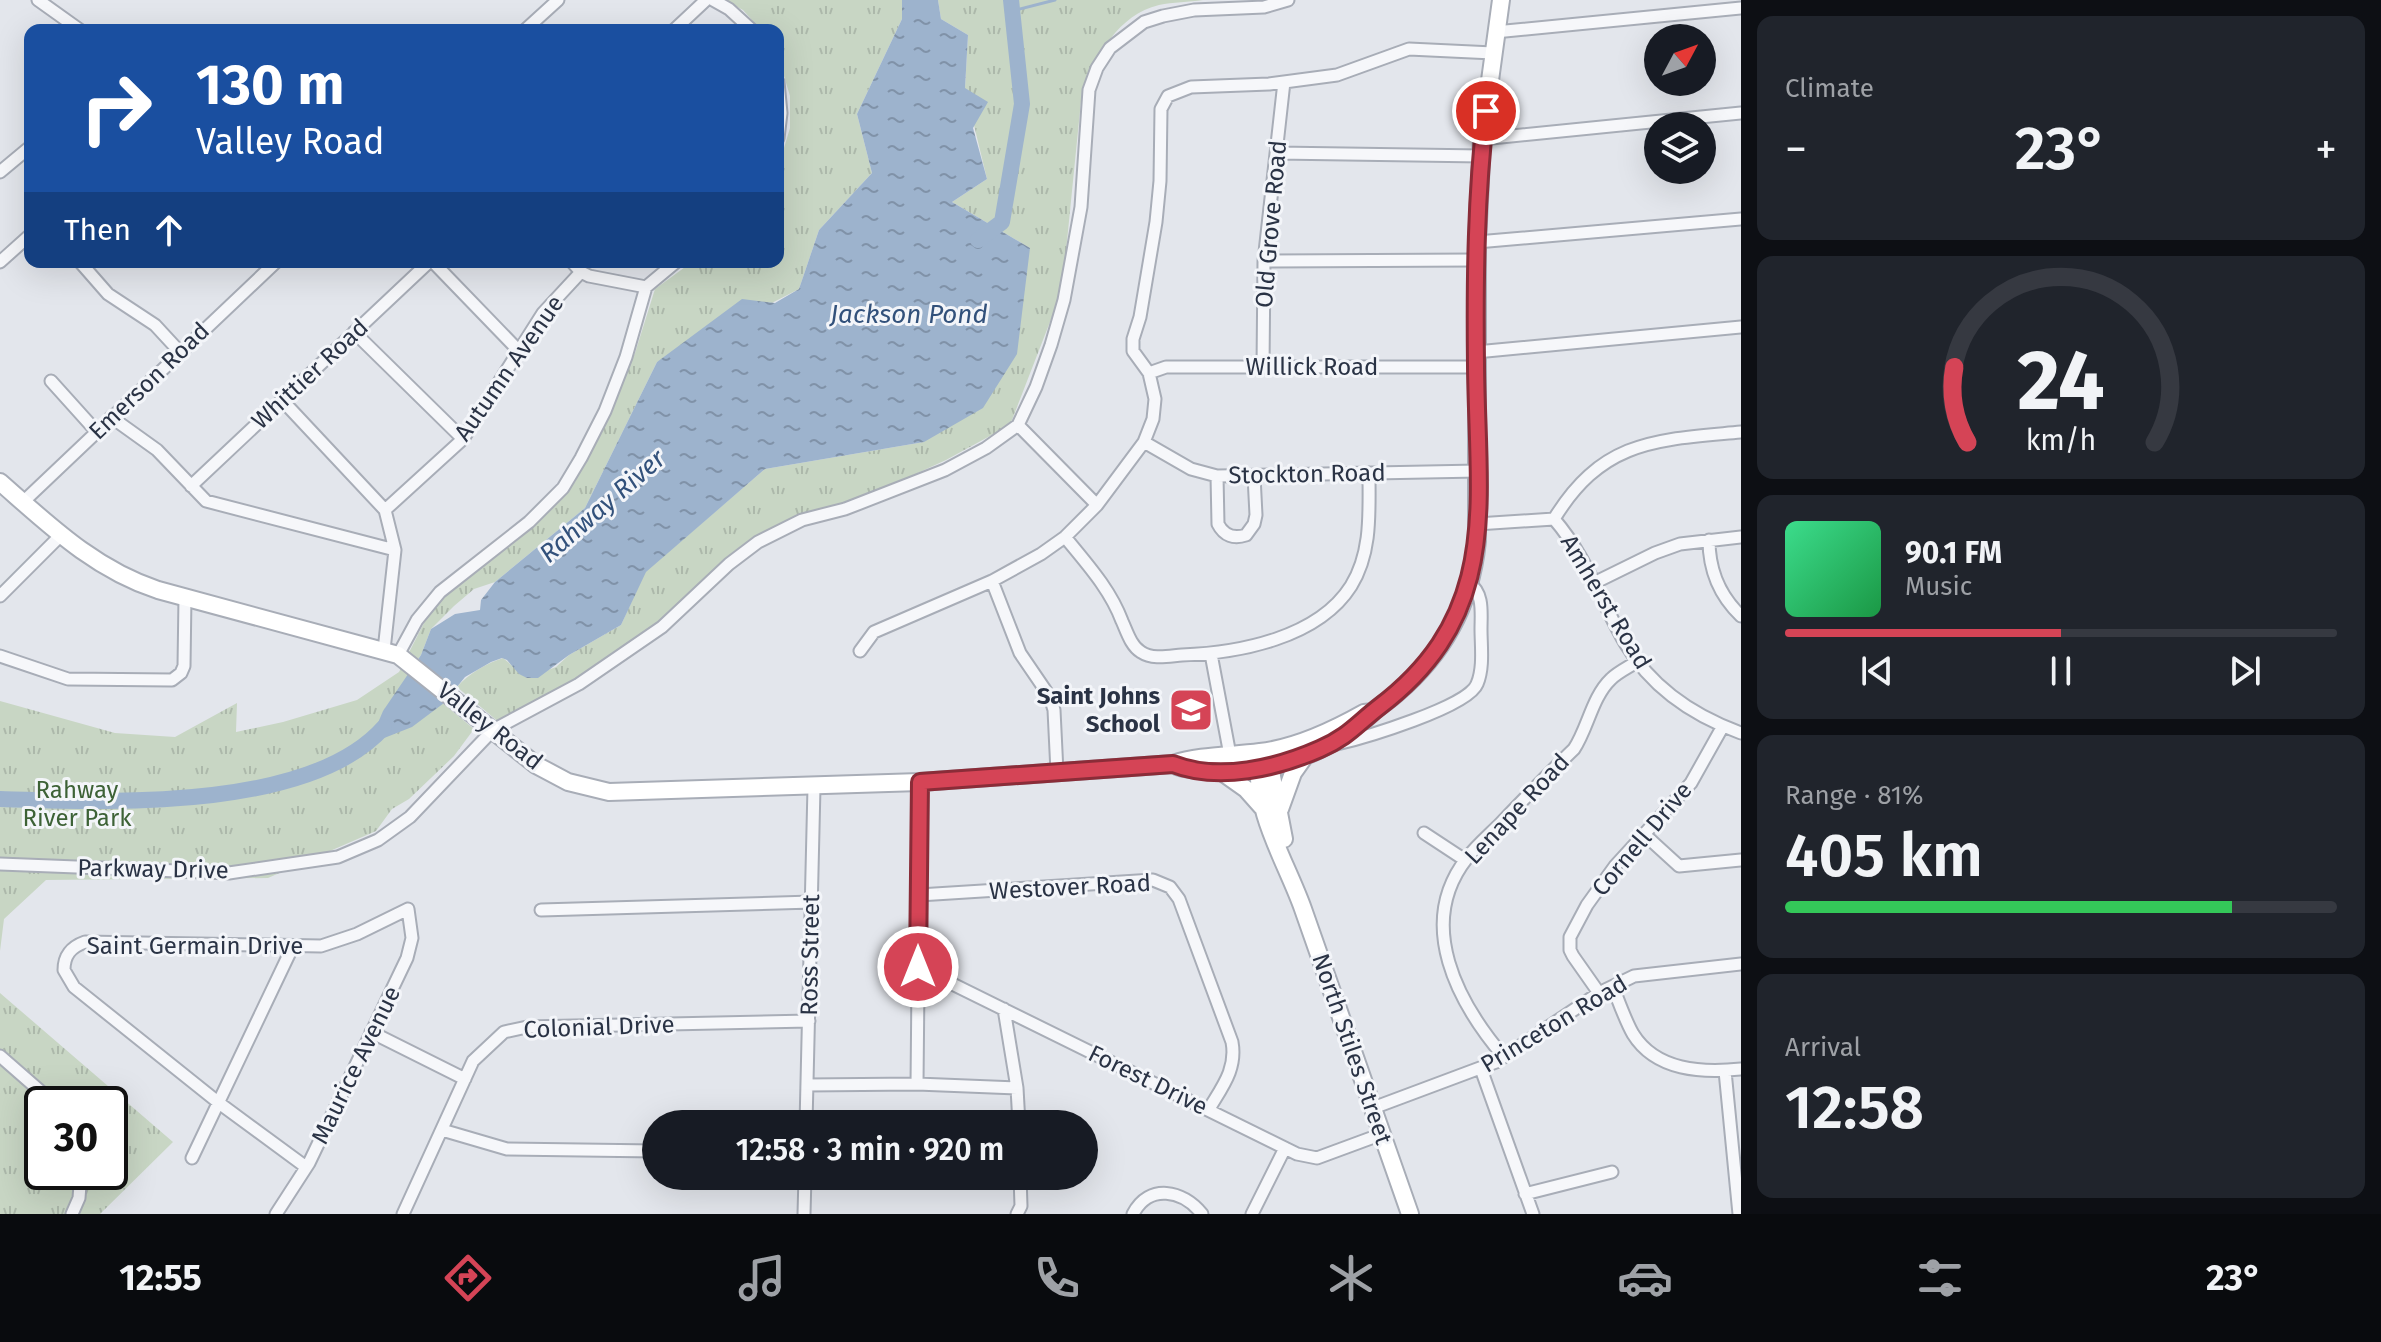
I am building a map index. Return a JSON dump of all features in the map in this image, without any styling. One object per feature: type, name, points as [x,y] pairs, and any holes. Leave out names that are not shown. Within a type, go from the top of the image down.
[{"type":"main road","points":[[1263,762],[1305,756],[1349,734],[1408,683],[1434,654],[1451,628],[1469,583],[1476,553],[1477,524],[1476,260],[1482,148],[1501,0]]},
{"type":"main road","name":"Valley Road","points":[[0,482],[61,535],[119,575],[185,597],[396,655],[456,699],[536,765],[568,782],[609,792],[920,782],[1173,764],[1230,755],[1263,762]]},
{"type":"main road","points":[[1263,762],[1364,713],[1373,712]]},
{"type":"main road","points":[[1222,772],[1272,812],[1305,756]]},
{"type":"main road","name":"Valley Road","points":[[1173,764],[1186,769],[1222,772],[1263,762]]},
{"type":"main road","name":"North Stiles Street","points":[[1263,762],[1272,812],[1294,883],[1410,1214]]},
{"type":"street","points":[[38,0],[72,24]]},
{"type":"street","points":[[532,24],[558,0]]},
{"type":"street","points":[[680,24],[706,0]]},
{"type":"street","points":[[713,0],[745,24]]},
{"type":"street","points":[[1097,505],[1018,425],[1036,387],[1064,300],[1081,207],[1089,90],[1097,68],[1110,48],[1144,22],[1194,10],[1264,7],[1288,0]]},
{"type":"street","points":[[1495,32],[1741,8]]},
{"type":"street","points":[[860,651],[874,632],[992,581],[1065,537],[1097,505],[1144,442],[1153,419],[1155,399],[1149,373],[1133,351],[1133,339],[1140,317],[1156,222],[1161,109],[1174,92],[1191,87],[1284,82],[1337,75],[1409,49],[1493,53]]},
{"type":"street","name":"Old Grove Road","points":[[1263,367],[1264,261],[1284,82]]},
{"type":"street","points":[[1277,153],[1482,148],[1741,113]]},
{"type":"street","points":[[1,169],[24,152]]},
{"type":"street","points":[[1477,242],[1741,219]]},
{"type":"street","points":[[0,262],[24,240]]},
{"type":"street","points":[[1264,261],[1476,260]]},
{"type":"street","points":[[85,268],[108,294],[155,325],[179,351]]},
{"type":"street","name":"Emerson Road","points":[[23,502],[269,268]]},
{"type":"street","name":"Whittier Road","points":[[191,486],[424,268]]},
{"type":"street","points":[[437,268],[519,351]]},
{"type":"street","points":[[577,268],[581,272]]},
{"type":"street","points":[[396,655],[417,620],[440,592],[529,522],[563,488],[605,411],[626,357],[646,287],[669,268]]},
{"type":"street","name":"Autumn Avenue","points":[[385,510],[463,439],[549,305],[581,272],[646,287]]},
{"type":"street","name":"Willick Road","points":[[1149,373],[1166,367],[1476,360],[1741,327]]},
{"type":"street","points":[[354,332],[463,439]]},
{"type":"street","points":[[51,381],[96,431]]},
{"type":"street","points":[[282,400],[385,510],[395,550],[396,655]]},
{"type":"street","points":[[111,417],[143,438],[206,501],[395,550]]},
{"type":"street","name":"Parkway Drive","points":[[1,865],[229,873],[338,857],[378,840],[410,817],[493,730],[579,684],[662,627],[729,564],[758,542],[802,520],[845,509],[945,470],[986,448],[1018,425]]},
{"type":"street","points":[[1477,524],[1554,519],[1585,478],[1626,451],[1657,440],[1741,432]]},
{"type":"street","name":"Stockton Road","points":[[1144,442],[1191,469],[1217,476],[1478,471]]},
{"type":"street","points":[[1065,537],[1109,591],[1138,650],[1156,657],[1211,654],[1276,638],[1310,623],[1338,602],[1353,583],[1366,550],[1369,473]]},
{"type":"street","points":[[1217,476],[1218,524],[1227,535],[1234,537],[1246,535],[1254,524],[1254,476]]},
{"type":"street","name":"Amherst Road","points":[[1554,519],[1567,533],[1596,582],[1625,642],[1638,661],[1668,693],[1704,718],[1741,733]]},
{"type":"street","points":[[0,596],[61,535]]},
{"type":"street","points":[[1596,582],[1680,544],[1741,537]]},
{"type":"street","points":[[1709,540],[1716,579],[1725,597],[1741,616]]},
{"type":"street","points":[[992,581],[1020,653],[1050,697],[1057,772]]},
{"type":"street","points":[[1325,747],[1368,737],[1459,701],[1475,689],[1481,664],[1481,604],[1476,589],[1469,583]]},
{"type":"street","points":[[0,656],[68,679],[172,680],[184,666],[185,597]]},
{"type":"street","points":[[1211,654],[1230,755],[1222,772]]},
{"type":"street","name":"Lenape Road","points":[[1504,1057],[1457,986],[1447,964],[1442,936],[1450,888],[1465,860],[1574,749],[1611,679],[1638,661]]},
{"type":"street","name":"Cornell Drive","points":[[1599,993],[1573,956],[1570,937],[1601,886],[1691,783],[1723,726]]},
{"type":"street","points":[[917,1084],[920,782]]},
{"type":"street","name":"Ross Street","points":[[806,1110],[814,787]]},
{"type":"street","points":[[1424,833],[1465,860]]},
{"type":"street","points":[[1645,835],[1679,866],[1741,860]]},
{"type":"street","name":"Westover Road","points":[[919,895],[1153,880],[1170,887],[1179,899],[1235,1056],[1232,1069],[1209,1109]]},
{"type":"street","points":[[541,910],[812,902]]},
{"type":"street","name":"Saint Germain Drive","points":[[306,1167],[219,1103],[69,982],[64,970],[67,955],[71,949],[85,942],[321,946],[339,942],[408,909]]},
{"type":"street","name":"Maurice Avenue","points":[[276,1214],[306,1167],[407,958],[412,938],[408,909]]},
{"type":"street","points":[[192,1158],[293,946]]},
{"type":"street","name":"Princeton Road","points":[[1373,1108],[1481,1069],[1599,993],[1634,976],[1648,972],[1741,964]]},
{"type":"street","name":"Forest Drive","points":[[918,967],[1297,1154],[1317,1158],[1382,1134]]},
{"type":"street","points":[[1613,987],[1633,1033],[1645,1048],[1665,1062],[1688,1070],[1741,1069]]},
{"type":"street","points":[[1004,1009],[1018,1110]]},
{"type":"street","name":"Colonial Drive","points":[[403,1214],[473,1061],[504,1032],[515,1029],[809,1021]]},
{"type":"street","points":[[371,1032],[465,1079]]},
{"type":"street","points":[[0,1056],[34,1086]]},
{"type":"street","points":[[1481,1069],[1533,1214]]},
{"type":"street","points":[[1725,1071],[1739,1214]]},
{"type":"street","points":[[807,1085],[917,1084],[1017,1088]]},
{"type":"street","points":[[442,1130],[507,1149],[642,1151]]},
{"type":"street","points":[[1252,1214],[1285,1148]]},
{"type":"street","points":[[1525,1194],[1612,1172]]},
{"type":"street","points":[[72,1214],[80,1190]]},
{"type":"street","points":[[804,1214],[805,1190]]},
{"type":"street","points":[[1017,1214],[1021,1206],[1020,1190]]},
{"type":"street","points":[[1133,1214],[1147,1198],[1164,1192],[1188,1200],[1202,1214]]},
{"type":"green space","name":"Rahway River Park","points":[[724,0],[902,0],[902,19],[857,114],[872,173],[819,230],[799,289],[657,362],[585,508],[495,582],[474,589],[431,629],[421,655],[407,674],[474,729],[454,756],[409,799],[392,809],[376,831],[268,878],[46,880],[4,919],[0,951],[0,701],[115,733],[175,737],[237,703],[236,732],[357,700],[399,672],[425,621],[443,597],[559,501],[575,482],[635,353],[655,289],[684,268],[784,268],[784,148],[790,128],[790,96],[784,76],[784,24],[756,24],[743,10]]},
{"type":"green space","points":[[938,0],[1203,0],[1159,5],[1132,18],[1111,38],[1088,77],[1082,91],[1062,291],[1010,425],[946,460],[852,503],[791,520],[746,543],[624,654],[501,724],[457,687],[461,682],[503,658],[527,678],[556,667],[569,655],[621,625],[645,572],[765,469],[924,442],[1030,248],[952,202],[987,179],[965,88],[968,35],[941,19]]},
{"type":"green space","points":[[0,993],[108,1086],[24,1086],[24,1190],[124,1190],[100,1214],[0,1214]]},
{"type":"green space","points":[[128,1103],[173,1142],[128,1186]]},
{"type":"water","name":"Jackson Pond","points":[[902,0],[938,0],[941,19],[968,35],[965,88],[988,102],[973,128],[987,179],[952,202],[1030,248],[1017,354],[983,408],[924,442],[765,469],[646,572],[621,625],[569,655],[538,678],[519,674],[502,658],[491,662],[465,677],[444,703],[412,727],[369,744],[383,711],[421,655],[431,629],[455,614],[480,610],[481,600],[495,582],[585,508],[657,362],[742,299],[775,303],[799,289],[819,230],[872,173],[857,114],[902,19]]},
{"type":"waterway","name":"Rahway River","points":[[978,240],[1002,222],[1022,104],[1011,0]]},
{"type":"waterway","points":[[1012,11],[1055,0]]},
{"type":"waterway","name":"Rahway River","points":[[0,799],[148,800],[257,788],[307,775],[350,755],[384,727]]},
{"type":"place","name":"Saint Johns School","points":[[1191,710]]},
{"type":"route","points":[[918,967],[920,782],[1173,764],[1186,769],[1222,772],[1258,769],[1305,756],[1349,734],[1408,683],[1434,654],[1451,628],[1467,591],[1477,541],[1476,260],[1486,111]]}]
